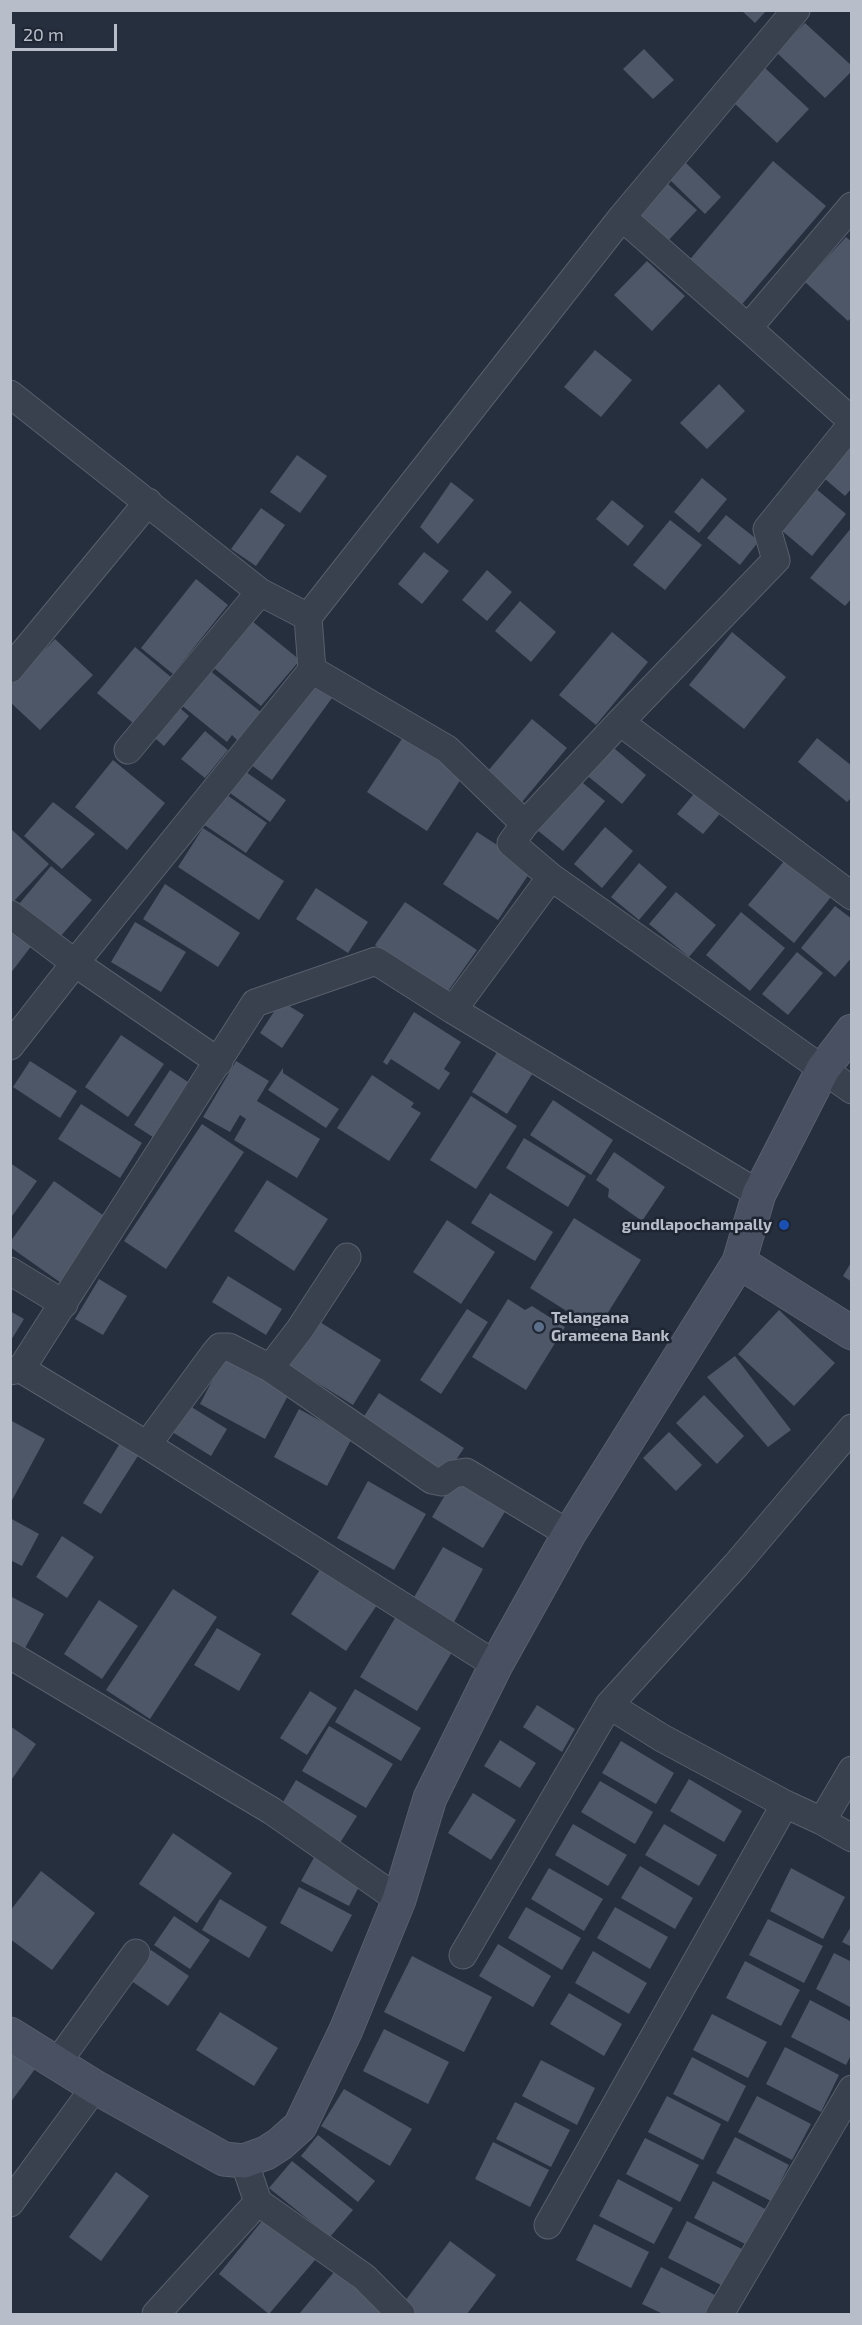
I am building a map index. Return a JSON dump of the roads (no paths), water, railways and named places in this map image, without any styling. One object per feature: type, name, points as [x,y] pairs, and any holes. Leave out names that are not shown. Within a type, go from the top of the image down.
[{"type":"main road","points":[[10,2034],[95,2087],[224,2159],[244,2161],[266,2153],[300,2126],[346,2030],[399,1900],[430,1798],[496,1665],[569,1534],[739,1262],[759,1194],[823,1069],[852,1031]]},
{"type":"main road","points":[[739,1262],[852,1333]]},
{"type":"street","points":[[10,1046],[312,670],[308,617],[622,217],[796,10]]},
{"type":"street","points":[[748,328],[852,206]]},
{"type":"street","points":[[622,217],[852,422],[767,529],[776,560],[620,722],[525,824],[511,843],[551,877],[852,1090]]},
{"type":"street","points":[[10,394],[260,592],[308,617]]},
{"type":"street","points":[[10,669],[148,502]]},
{"type":"street","points":[[128,750],[260,592]]},
{"type":"street","points":[[312,670],[447,749],[525,824]]},
{"type":"street","points":[[620,722],[852,896]]},
{"type":"street","points":[[453,1010],[551,877]]},
{"type":"street","points":[[10,914],[75,963],[219,1062]]},
{"type":"street","points":[[496,1665],[147,1445],[16,1370],[64,1304],[255,1003],[376,961],[453,1010],[759,1194]]},
{"type":"street","points":[[270,1368],[300,1329],[347,1257]]},
{"type":"street","points":[[10,1271],[64,1304]]},
{"type":"street","points":[[147,1445],[220,1347],[229,1347],[270,1368],[432,1480],[442,1482],[453,1474],[466,1472],[569,1534]]},
{"type":"street","points":[[464,1955],[609,1705],[736,1565],[852,1428]]},
{"type":"street","points":[[10,1655],[272,1811],[399,1900]]},
{"type":"street","points":[[609,1705],[662,1738],[852,1838]]},
{"type":"street","points":[[822,1821],[852,1770]]},
{"type":"street","points":[[548,2225],[785,1804]]},
{"type":"street","points":[[57,2063],[136,1953]]},
{"type":"street","points":[[10,2202],[95,2087]]},
{"type":"street","points":[[720,2314],[852,2089]]},
{"type":"street","points":[[244,2161],[258,2202],[364,2277],[401,2314]]},
{"type":"street","points":[[156,2314],[258,2202]]},
{"type":"place","name":"gundlapochampally","points":[[784,1225]]},
{"type":"place","name":"Telangana Grameena Bank","points":[[539,1327]]}]
